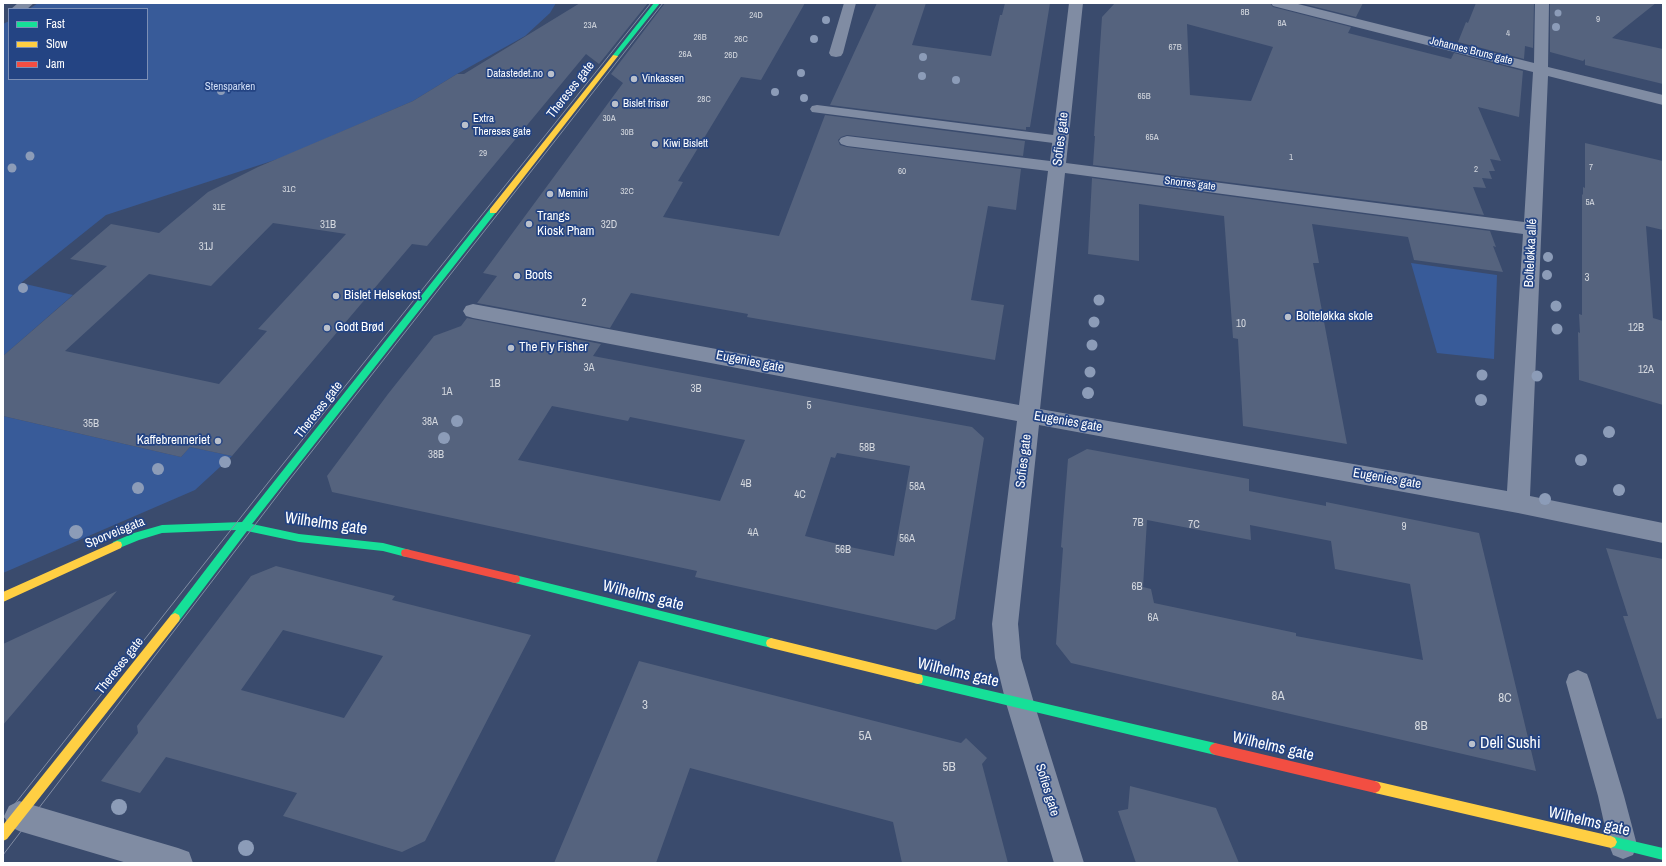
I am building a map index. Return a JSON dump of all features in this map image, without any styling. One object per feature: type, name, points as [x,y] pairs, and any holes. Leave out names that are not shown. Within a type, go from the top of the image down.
[{"type":"street","name":"Thereses gate","points":[[11,825],[657,3]]},
{"type":"street","name":"Sofies gate","points":[[1069,863],[1020,703],[1008,658],[1005,624],[1076,3]]},
{"type":"street","name":"Johannes Bruns gate","points":[[1278,3],[1663,100]]},
{"type":"street","name":"Bolteløkka allé","points":[[1518,503],[1541,69],[1542,3]]},
{"type":"street","name":"Snorres gate","points":[[847,141],[1532,229]]},
{"type":"street","name":"Eugenies gate","points":[[473,311],[1029,415],[1518,503],[1663,533]]},
{"type":"street","name":"Sporveisgata","points":[[3,597],[138,536],[168,528],[245,526]]},
{"type":"street","name":"Wilhelms gate","points":[[245,526],[299,538],[383,547],[1020,703],[1663,854]]},
{"type":"street","points":[[11,825],[178,863]]},
{"type":"lane","points":[[836,53],[850,3]]},
{"type":"lane","points":[[816,109],[1060,140]]},
{"type":"lane","points":[[1578,682],[1611,796],[1623,845]]},
{"type":"green space","name":"Stensparken","points":[[38,3],[556,3],[550,13],[525,36],[457,74],[413,101],[281,158],[106,215],[21,283],[73,295],[3,356],[3,24],[8,22],[8,80],[148,80],[148,8],[30,8]]},
{"type":"green space","points":[[1411,263],[1497,275],[1494,359],[1437,353]]},
{"type":"green space","points":[[3,416],[181,457],[190,447],[232,456],[195,490],[3,573]]},
{"type":"building","points":[[580,3],[648,3],[599,64],[586,54],[427,246],[412,244],[232,456],[190,447],[181,457],[3,416],[3,356],[107,266],[70,259],[111,224],[159,233],[208,192],[258,167],[413,101],[457,74],[464,74]],"holes":[[[273,223],[346,234],[258,329],[267,331],[219,384],[65,351],[149,274],[211,286]]]},
{"type":"building","points":[[665,3],[805,3],[761,80],[741,77],[678,181],[683,182],[663,217],[779,236],[825,115],[1025,141],[1023,156],[847,135],[838,140],[840,145],[847,147],[1021,169],[1016,210],[988,206],[971,300],[1004,305],[995,360],[747,317],[748,314],[631,293],[610,328],[477,303],[497,276],[483,273],[623,83],[611,74]]},
{"type":"building","points":[[877,3],[926,3],[912,45],[991,56],[1000,15],[1002,15],[1005,3],[1050,3],[1030,127],[1026,127],[1026,130],[830,105]]},
{"type":"building","points":[[1115,3],[1270,3],[1273,7],[1351,27],[1348,33],[1451,59],[1454,53],[1523,71],[1519,117],[1478,107],[1501,161],[1490,159],[1495,171],[1489,171],[1492,179],[1482,178],[1486,188],[1473,187],[1484,215],[1093,165],[1102,17]],"holes":[[[1187,24],[1273,47],[1251,101],[1190,95]]]},
{"type":"building","points":[[1300,3],[1363,3],[1356,17]]},
{"type":"building","points":[[1476,3],[1534,3],[1533,48],[1525,46],[1524,59],[1458,42]]},
{"type":"building","points":[[1550,3],[1656,3],[1612,38],[1663,49],[1663,84],[1585,65],[1585,59],[1583,61],[1550,52]]},
{"type":"building","points":[[1585,143],[1663,161],[1663,230],[1646,226],[1653,318],[1663,321],[1663,405],[1579,380],[1578,332],[1580,333],[1579,314],[1582,315],[1582,194],[1583,195],[1583,187],[1585,188]]},
{"type":"building","points":[[1092,178],[1490,231],[1496,247],[1493,246],[1503,272],[1414,260],[1408,237],[1312,224],[1319,263],[1313,263],[1347,444],[1243,426],[1238,339],[1233,338],[1224,216],[1139,204],[1139,261],[1088,254]]},
{"type":"building","points":[[467,318],[601,344],[593,356],[972,427],[984,438],[955,619],[936,630],[695,577],[697,571],[332,492],[327,476],[388,394],[434,336],[461,326]],"holes":[[[552,406],[628,421],[630,417],[745,440],[720,501],[518,460]],[[837,453],[910,466],[894,556],[805,536],[831,457],[835,458]]]},
{"type":"building","points":[[1087,449],[1249,479],[1249,491],[1326,506],[1326,502],[1479,533],[1536,771],[1071,663],[1056,644],[1063,548],[1061,547],[1068,459]],"holes":[[[1147,520],[1251,540],[1250,525],[1331,541],[1335,569],[1410,584],[1423,660],[1296,636],[1296,633],[1154,603],[1151,589],[1143,587]]]},
{"type":"building","points":[[1606,548],[1663,559],[1663,718],[1657,719],[1623,616],[1628,616]]},
{"type":"building","points":[[276,566],[395,596],[392,600],[531,635],[425,841],[402,852],[283,816],[297,793],[166,757],[140,793],[101,781],[138,733],[137,726],[251,576]],"holes":[[[283,630],[383,656],[344,718],[241,690]]]},
{"type":"building","points":[[117,591],[3,725],[3,644]]},
{"type":"building","points":[[639,661],[961,743],[966,738],[987,758],[982,764],[1008,863],[902,863],[893,822],[690,768],[656,863],[554,863]]},
{"type":"building","points":[[1130,786],[1216,808],[1239,863],[1136,863],[1118,811],[1128,809]]},
{"type":"tram line","points":[[3,819],[271,479],[651,3]]},
{"type":"tram line","points":[[3,855],[287,483],[663,3]]},
{"type":"traffic: fast","points":[[615,56],[657,3]]},
{"type":"traffic: fast","points":[[175,618],[279,481],[493,211]]},
{"type":"traffic: fast","points":[[117,545],[137,536],[162,529],[245,526],[299,538],[383,547],[406,553]]},
{"type":"traffic: fast","points":[[515,579],[771,643]]},
{"type":"traffic: fast","points":[[918,679],[1215,749]]},
{"type":"traffic: fast","points":[[1611,842],[1663,854]]},
{"type":"traffic: slow","points":[[493,211],[615,56]]},
{"type":"traffic: slow","points":[[3,597],[117,545]]},
{"type":"traffic: slow","points":[[3,835],[175,618]]},
{"type":"traffic: slow","points":[[771,643],[918,679]]},
{"type":"traffic: slow","points":[[1375,787],[1611,842]]},
{"type":"traffic: jam","points":[[406,553],[515,579]]},
{"type":"traffic: jam","points":[[1215,749],[1375,787]]},
{"type":"place","name":"Datastedet.no","points":[[551,74]]},
{"type":"place","name":"Vinkassen","points":[[634,79]]},
{"type":"place","name":"Bislet frisør","points":[[615,104]]},
{"type":"place","name":"Extra Thereses gate","points":[[465,125]]},
{"type":"place","name":"Kiwi Bislett","points":[[655,144]]},
{"type":"place","name":"Memini","points":[[550,194]]},
{"type":"place","name":"Trangs Kiosk Pham","points":[[529,224]]},
{"type":"place","name":"Boots","points":[[517,276]]},
{"type":"place","name":"Bislet Helsekost","points":[[336,296]]},
{"type":"place","name":"Bolteløkka skole","points":[[1288,317]]},
{"type":"place","name":"Godt Brød","points":[[327,328]]},
{"type":"place","name":"The Fly Fisher","points":[[511,348]]},
{"type":"place","name":"Kaffebrenneriet","points":[[218,441]]},
{"type":"place","name":"Deli Sushi","points":[[1472,744]]}]
